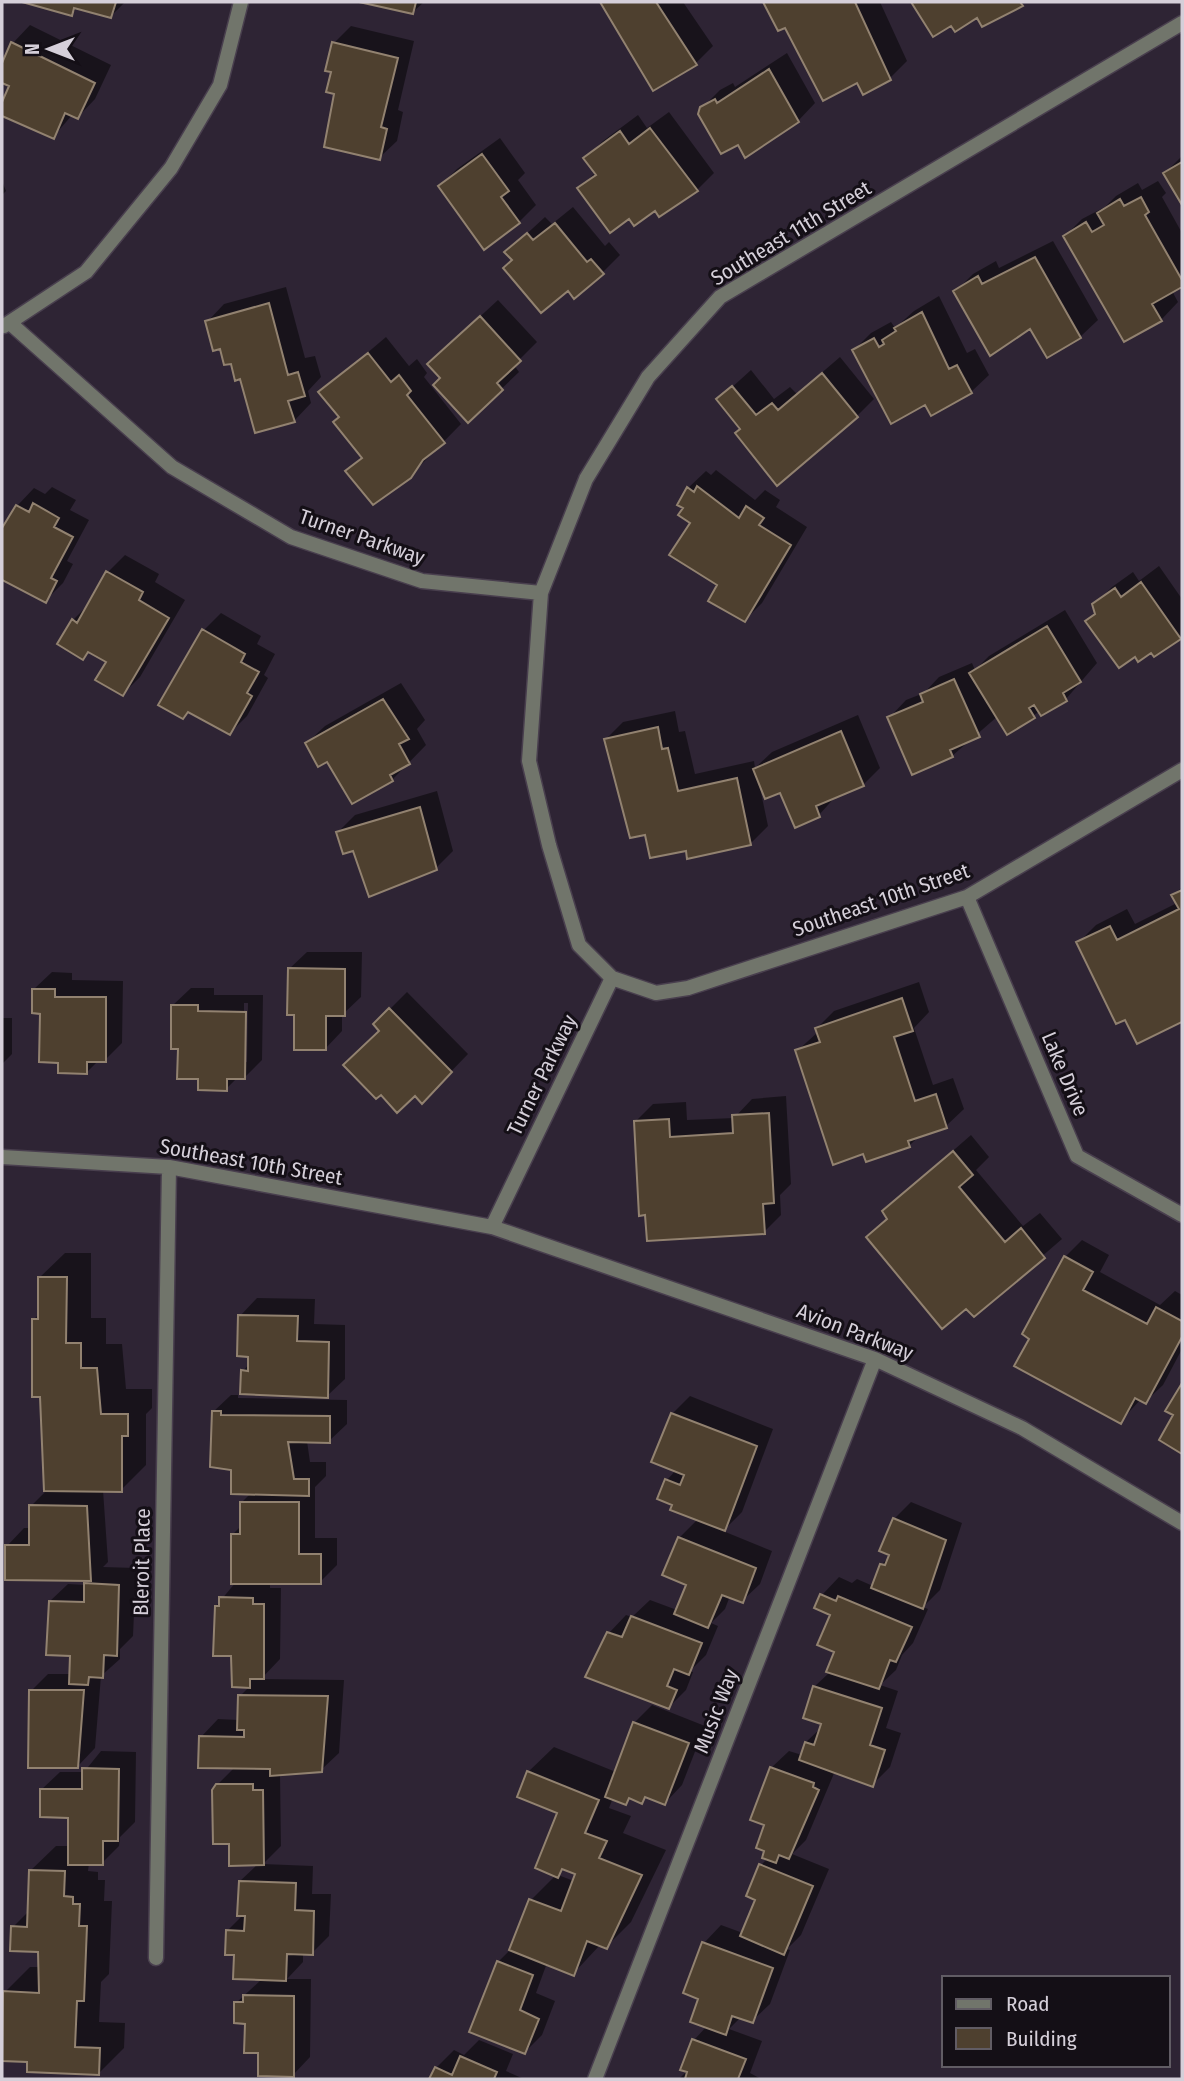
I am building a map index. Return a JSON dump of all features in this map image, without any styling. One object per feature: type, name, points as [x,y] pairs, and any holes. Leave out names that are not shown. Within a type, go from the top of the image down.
[{"type":"street","name":"Turner Parkway","points":[[241,2],[220,85],[171,168],[86,272],[6,325],[172,467],[291,537],[422,581],[541,593]]},
{"type":"street","name":"Southeast 11th Street","points":[[541,593],[586,479],[648,377],[720,297],[1182,23]]},
{"type":"street","points":[[541,593],[529,761],[549,845],[579,945],[612,978]]},
{"type":"street","name":"Southeast 10th Street","points":[[612,978],[656,993],[688,988],[967,897],[1182,770]]},
{"type":"street","name":"Lake Drive","points":[[967,897],[1077,1156],[1182,1215]]},
{"type":"street","name":"Turner Parkway","points":[[492,1227],[612,978]]},
{"type":"street","name":"Southeast 10th Street","points":[[2,1157],[169,1167],[492,1227]]},
{"type":"street","name":"Bleroit Place","points":[[156,1958],[169,1167]]},
{"type":"street","name":"Avion Parkway","points":[[492,1227],[875,1359],[1022,1428],[1182,1523]]},
{"type":"street","name":"Music Way","points":[[596,2079],[875,1359]]},
{"type":"building","points":[[22,2],[116,2],[111,18],[74,8],[72,16]]},
{"type":"building","points":[[359,2],[416,2],[413,14]]},
{"type":"building","points":[[600,2],[656,2],[697,65],[653,91]]},
{"type":"building","points":[[763,2],[855,2],[891,80],[863,95],[857,83],[823,101],[785,28],[778,31]]},
{"type":"building","points":[[911,2],[1020,2],[1023,6],[982,27],[977,18],[955,32],[951,26],[933,37]]},
{"type":"building","points":[[11,42],[95,83],[78,119],[65,113],[54,139],[2,116],[2,102],[9,86],[2,83],[2,63]]},
{"type":"building","points":[[332,42],[398,58],[381,127],[387,129],[380,160],[324,147],[334,94],[326,92],[331,72],[325,71]]},
{"type":"building","points":[[769,69],[799,122],[745,158],[738,145],[721,154],[698,114],[700,107],[715,99],[717,103]]},
{"type":"building","points":[[650,128],[698,191],[659,217],[655,211],[634,226],[629,219],[610,233],[577,188],[596,175],[583,158],[620,131],[629,144]]},
{"type":"building","points":[[482,154],[509,191],[501,197],[520,223],[484,250],[438,186]]},
{"type":"building","points":[[1182,162],[1182,205],[1163,173]]},
{"type":"building","points":[[1141,197],[1149,212],[1145,215],[1182,280],[1182,287],[1152,304],[1162,321],[1124,342],[1063,236],[1086,222],[1092,232],[1104,225],[1097,213],[1120,199],[1124,206]]},
{"type":"building","points":[[555,223],[587,262],[591,259],[604,274],[574,299],[568,291],[541,313],[503,268],[512,260],[504,252],[527,233],[533,240]]},
{"type":"building","points":[[1035,257],[1081,338],[1047,358],[1030,329],[990,356],[953,291],[978,276],[982,284]]},
{"type":"building","points":[[269,303],[288,375],[298,372],[305,396],[288,401],[295,422],[255,433],[240,379],[235,381],[231,364],[224,365],[220,349],[213,351],[205,321]]},
{"type":"building","points":[[922,312],[949,369],[957,365],[972,393],[931,416],[925,405],[891,424],[852,350],[874,338],[879,347],[884,344],[882,340],[896,331],[894,328]]},
{"type":"building","points":[[480,316],[521,361],[497,383],[503,390],[468,423],[433,385],[440,378],[427,364]]},
{"type":"building","points":[[368,353],[391,382],[399,375],[411,391],[407,395],[445,443],[423,460],[411,478],[373,505],[345,471],[362,458],[333,422],[339,417],[318,392]]},
{"type":"building","points":[[822,373],[858,417],[777,486],[735,433],[740,429],[716,399],[732,386],[756,415],[772,403],[778,410]]},
{"type":"building","points":[[697,486],[739,518],[746,506],[764,518],[759,525],[791,545],[745,622],[708,601],[717,585],[669,555],[690,523],[678,515],[683,508],[677,505],[687,487],[694,492]]},
{"type":"building","points":[[33,503],[59,518],[54,527],[73,537],[51,578],[57,581],[46,603],[2,580],[2,528],[16,505],[29,512]]},
{"type":"building","points":[[106,571],[143,592],[139,600],[169,618],[123,696],[95,680],[106,662],[88,652],[83,660],[57,644],[72,619],[77,623]]},
{"type":"building","points":[[1141,582],[1181,639],[1154,657],[1151,653],[1138,662],[1135,657],[1119,668],[1085,621],[1095,614],[1092,604],[1115,588],[1121,597]]},
{"type":"building","points":[[1047,626],[1081,682],[1063,693],[1067,701],[1041,716],[1034,705],[1029,708],[1035,718],[1007,735],[969,673]]},
{"type":"building","points":[[202,629],[245,654],[241,662],[259,672],[247,693],[252,696],[230,735],[188,712],[183,719],[158,705]]},
{"type":"building","points":[[954,679],[980,737],[950,750],[953,757],[912,775],[887,717],[923,702],[920,694]]},
{"type":"building","points":[[383,699],[409,739],[399,744],[410,764],[390,775],[393,781],[352,804],[327,762],[318,767],[305,743]]},
{"type":"building","points":[[658,727],[662,749],[668,748],[678,791],[737,778],[751,845],[687,859],[686,851],[650,858],[645,835],[630,838],[604,739]]},
{"type":"building","points":[[841,731],[864,786],[816,806],[820,817],[795,828],[780,793],[765,799],[753,769]]},
{"type":"building","points":[[420,807],[437,870],[369,897],[353,851],[343,854],[336,832]]},
{"type":"building","points":[[1182,890],[1182,1022],[1137,1044],[1125,1020],[1116,1024],[1076,942],[1110,926],[1117,940],[1179,909],[1171,895]]},
{"type":"building","points":[[288,968],[345,969],[345,1016],[326,1016],[326,1050],[294,1050],[294,1015],[287,1015]]},
{"type":"building","points":[[32,989],[55,989],[55,997],[106,997],[106,1062],[87,1062],[87,1074],[58,1073],[58,1063],[39,1062],[40,1014],[32,1013]]},
{"type":"building","points":[[902,998],[913,1031],[894,1037],[915,1101],[936,1094],[947,1128],[908,1141],[910,1147],[866,1162],[863,1154],[833,1165],[795,1050],[820,1042],[815,1028]]},
{"type":"building","points":[[171,1005],[198,1005],[198,1011],[246,1012],[245,1079],[227,1079],[227,1091],[198,1090],[198,1079],[177,1079],[178,1049],[171,1049]]},
{"type":"building","points":[[389,1008],[452,1072],[422,1104],[415,1096],[397,1113],[381,1095],[376,1099],[343,1065],[379,1031],[373,1024]]},
{"type":"building","points":[[769,1113],[774,1203],[763,1204],[765,1234],[647,1241],[645,1215],[639,1216],[634,1121],[669,1119],[670,1137],[733,1133],[732,1115]]},
{"type":"building","points":[[953,1151],[973,1175],[959,1187],[1005,1242],[1021,1228],[1045,1258],[974,1317],[966,1309],[942,1329],[866,1237],[887,1219],[882,1211]]},
{"type":"building","points":[[1064,1256],[1093,1272],[1083,1290],[1147,1324],[1156,1307],[1182,1321],[1182,1337],[1146,1404],[1135,1398],[1121,1424],[1014,1366],[1029,1339],[1022,1334]]},
{"type":"building","points":[[38,1277],[67,1277],[66,1343],[81,1343],[81,1368],[97,1368],[101,1414],[128,1414],[128,1436],[122,1436],[122,1492],[44,1491],[40,1397],[32,1397],[32,1319],[38,1319]]},
{"type":"building","points":[[238,1315],[298,1316],[297,1341],[329,1342],[328,1398],[240,1394],[241,1370],[248,1371],[248,1357],[237,1356]]},
{"type":"building","points":[[1182,1383],[1182,1454],[1159,1440],[1173,1415],[1165,1411]]},
{"type":"building","points":[[212,1411],[221,1411],[221,1415],[330,1416],[330,1443],[288,1442],[294,1479],[309,1479],[309,1496],[231,1494],[231,1470],[210,1467]]},
{"type":"building","points":[[671,1413],[757,1446],[725,1531],[670,1510],[672,1505],[657,1499],[665,1479],[680,1485],[684,1475],[651,1462]]},
{"type":"building","points":[[240,1502],[299,1502],[299,1554],[321,1554],[321,1584],[231,1584],[231,1534],[240,1534]]},
{"type":"building","points":[[29,1505],[87,1506],[91,1581],[5,1580],[5,1545],[29,1545]]},
{"type":"building","points":[[893,1518],[946,1540],[923,1609],[871,1588],[880,1564],[885,1565],[889,1555],[879,1551]]},
{"type":"building","points":[[678,1537],[756,1568],[743,1603],[722,1595],[708,1628],[674,1614],[686,1585],[662,1575]]},
{"type":"building","points":[[84,1583],[119,1585],[117,1656],[104,1655],[103,1678],[89,1677],[88,1685],[69,1684],[70,1656],[46,1655],[49,1601],[84,1602]]},
{"type":"building","points":[[820,1594],[836,1601],[838,1596],[912,1627],[896,1662],[890,1660],[879,1689],[826,1672],[834,1652],[817,1645],[830,1615],[814,1608]]},
{"type":"building","points":[[219,1597],[253,1598],[253,1604],[264,1604],[264,1679],[250,1679],[250,1688],[232,1687],[231,1656],[213,1656],[215,1606],[219,1606]]},
{"type":"building","points":[[631,1616],[702,1643],[689,1675],[674,1669],[667,1686],[677,1690],[669,1709],[585,1677],[607,1632],[622,1637]]},
{"type":"building","points":[[813,1686],[882,1708],[870,1745],[885,1750],[873,1787],[799,1760],[805,1742],[814,1745],[821,1724],[803,1718]]},
{"type":"building","points":[[29,1690],[84,1690],[78,1768],[28,1768]]},
{"type":"building","points":[[238,1695],[328,1696],[322,1772],[270,1776],[270,1769],[198,1768],[199,1736],[244,1737],[244,1730],[237,1730]]},
{"type":"building","points":[[633,1722],[689,1743],[665,1805],[645,1797],[642,1804],[629,1798],[626,1805],[605,1797]]},
{"type":"building","points":[[770,1767],[814,1783],[813,1787],[819,1790],[789,1859],[779,1855],[776,1863],[762,1858],[764,1851],[756,1848],[764,1825],[750,1820]]},
{"type":"building","points":[[82,1768],[119,1769],[118,1841],[103,1841],[103,1865],[68,1865],[68,1818],[40,1817],[40,1789],[82,1789]]},
{"type":"building","points":[[527,1771],[599,1800],[585,1833],[607,1841],[599,1858],[642,1875],[607,1949],[587,1941],[574,1976],[509,1950],[529,1899],[561,1911],[575,1874],[562,1869],[558,1878],[535,1868],[557,1813],[517,1797]]},
{"type":"building","points":[[216,1784],[253,1784],[253,1790],[263,1790],[264,1865],[229,1866],[229,1844],[213,1844],[212,1790]]},
{"type":"building","points":[[759,1864],[813,1886],[784,1955],[740,1936],[755,1900],[746,1896]]},
{"type":"building","points":[[29,1870],[65,1871],[64,1896],[73,1897],[73,1904],[80,1904],[79,1926],[87,1926],[84,2001],[77,2001],[75,2047],[100,2048],[99,2075],[27,2072],[27,2062],[2,2061],[3,1991],[39,1993],[38,1952],[10,1951],[11,1926],[27,1927]]},
{"type":"building","points":[[239,1881],[296,1883],[295,1910],[314,1911],[313,1955],[287,1954],[286,1981],[233,1979],[234,1955],[225,1955],[226,1930],[244,1931],[245,1916],[237,1916]]},
{"type":"building","points":[[702,1942],[773,1968],[753,2023],[732,2016],[726,2035],[690,2022],[698,1999],[683,1993]]},
{"type":"building","points":[[497,1961],[533,1975],[520,2010],[539,2019],[525,2054],[469,2032]]},
{"type":"building","points":[[243,1995],[294,1996],[294,2077],[258,2076],[258,2053],[244,2053],[245,2024],[234,2023],[234,2002],[243,2002]]},
{"type":"building","points":[[692,2039],[746,2059],[738,2079],[685,2079],[687,2072],[680,2070]]},
{"type":"building","points":[[460,2056],[497,2072],[494,2079],[429,2079],[435,2067],[452,2075]]}]
